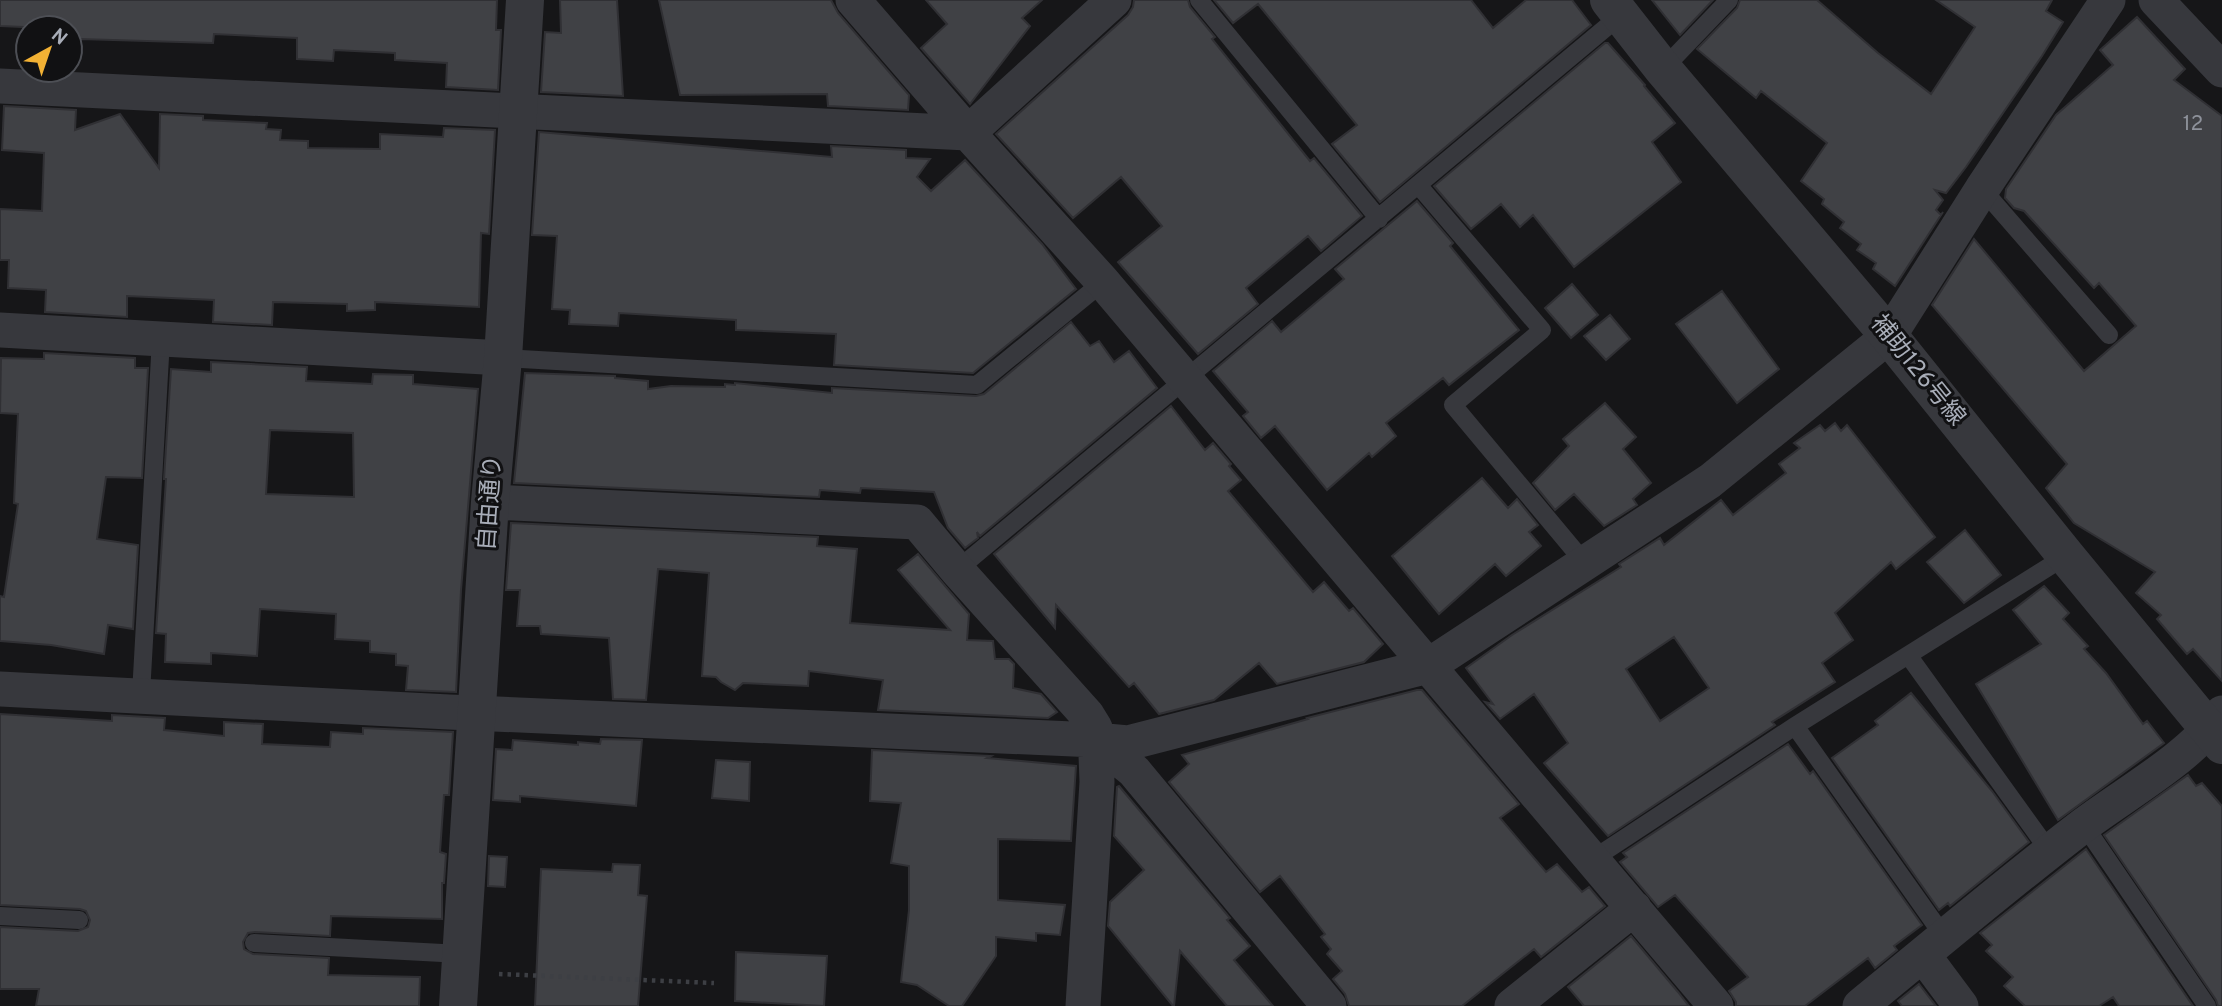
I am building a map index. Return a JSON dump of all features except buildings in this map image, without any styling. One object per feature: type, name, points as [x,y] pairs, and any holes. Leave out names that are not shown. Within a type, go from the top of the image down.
[{"type":"street","name":"自由通り","points":[[460,978],[490,502],[503,358],[526,0]]},
{"type":"street","points":[[853,0],[968,133],[1103,282],[1716,1006]]},
{"type":"street","points":[[0,86],[968,133],[1114,0]]},
{"type":"street","points":[[0,689],[1128,743],[1428,666],[1710,481],[1889,336],[1982,189],[2108,0]]},
{"type":"street","points":[[2156,0],[2222,70]]},
{"type":"street","name":"補助126号線","points":[[1615,8],[1663,69],[1889,336],[2066,556],[2218,729]]},
{"type":"street","points":[[0,330],[503,358]]},
{"type":"street","points":[[490,502],[918,522],[957,570],[1087,715],[1095,728],[1097,782],[1083,1006]]},
{"type":"street","points":[[1860,1006],[2084,825],[2218,729]]},
{"type":"street","points":[[1096,740],[1134,771],[1329,1006]]},
{"type":"street","points":[[1512,1006],[1634,908]]},
{"type":"street","points":[[1934,946],[1961,1006]]},
{"type":"lane","points":[[1199,0],[1379,219]]},
{"type":"lane","points":[[1663,69],[1729,0]]},
{"type":"lane","points":[[957,570],[1419,186],[1615,8]]},
{"type":"lane","points":[[1419,186],[1542,330],[1453,405],[1584,562]]},
{"type":"lane","points":[[1982,189],[2109,335]]},
{"type":"lane","points":[[503,358],[978,385],[1103,282]]},
{"type":"lane","points":[[141,694],[161,339]]},
{"type":"lane","points":[[1593,859],[1795,726],[2066,556]]},
{"type":"lane","points":[[1908,655],[2050,852]]},
{"type":"lane","points":[[1795,726],[1934,946]]},
{"type":"lane","points":[[2084,825],[2207,1006]]},
{"type":"lane","points":[[0,916],[79,920]]},
{"type":"lane","points":[[254,943],[460,978]]},
{"type":"path","points":[[460,978],[714,983]]}]
